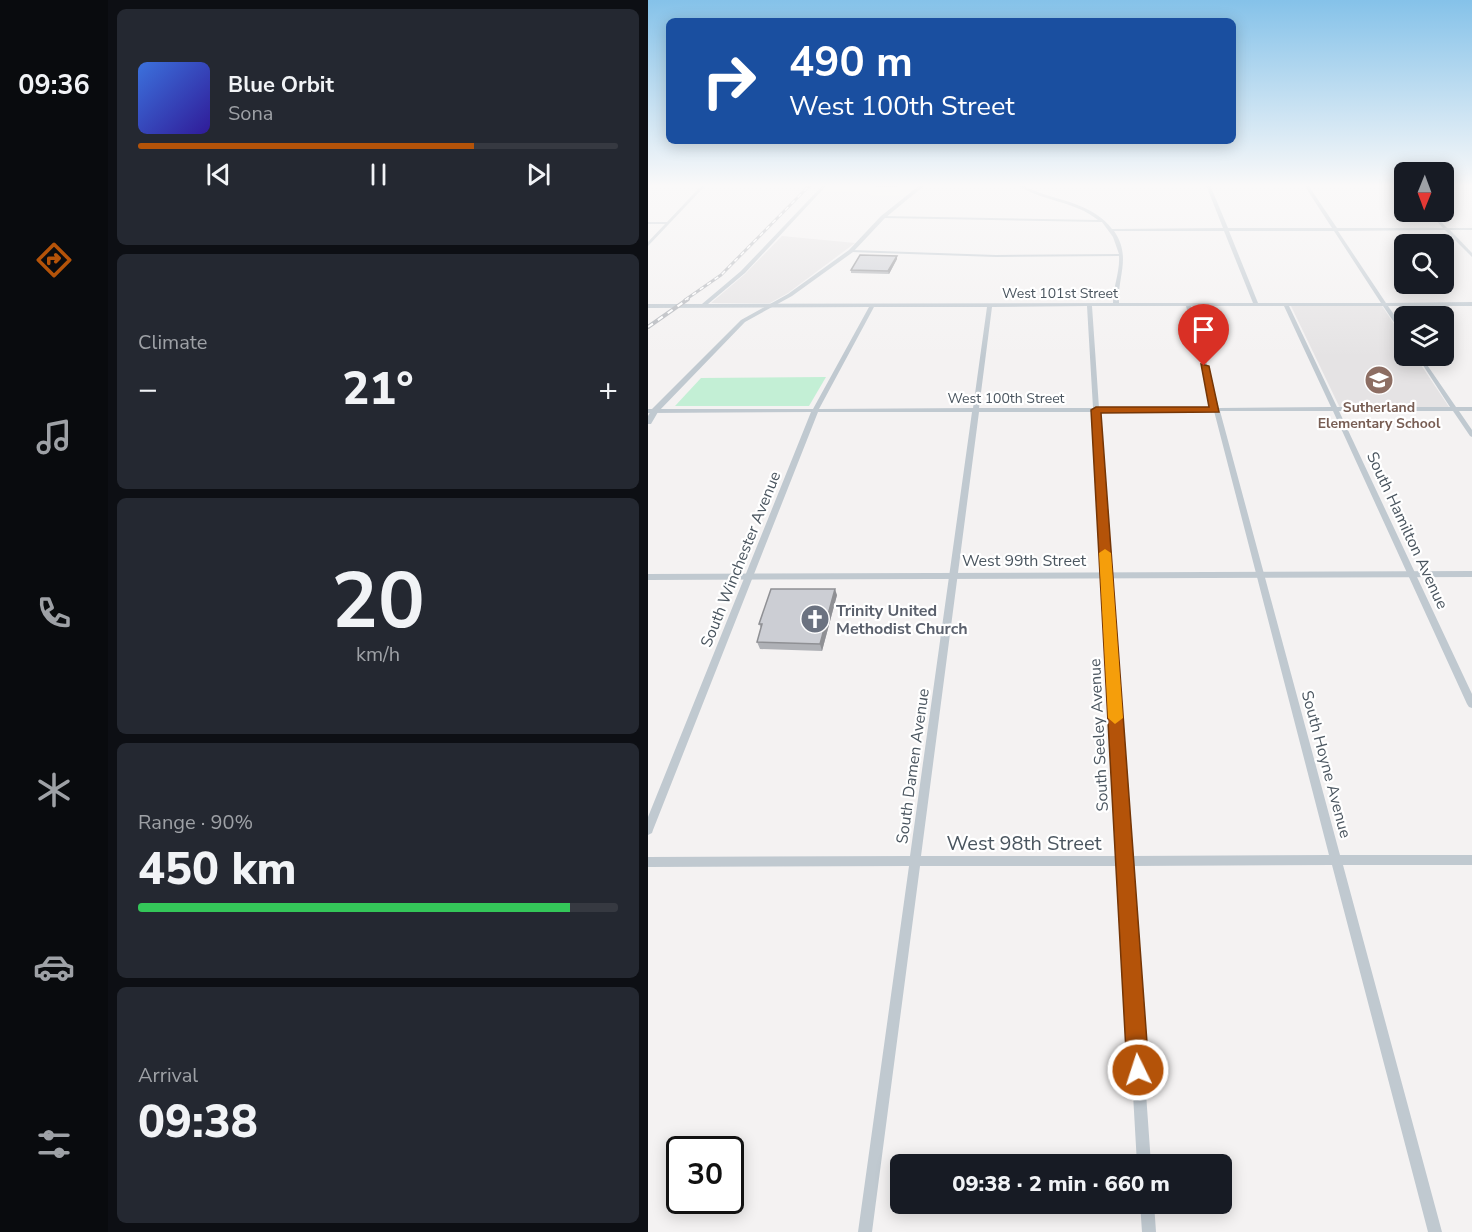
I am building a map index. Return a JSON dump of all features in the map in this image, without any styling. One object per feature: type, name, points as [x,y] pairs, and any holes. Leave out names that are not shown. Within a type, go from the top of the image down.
[{"type":"street","points":[[703,305],[743,273],[771,242]]},
{"type":"street","points":[[648,422],[651,411],[743,321],[790,295],[859,242]]},
{"type":"street","points":[[1116,242],[1121,255],[1120,276],[1115,294],[1116,304]]},
{"type":"street","points":[[1231,242],[1256,304]]},
{"type":"street","points":[[1344,242],[1394,318]]},
{"type":"street","points":[[1459,242],[1472,256]]},
{"type":"street","points":[[851,251],[996,256],[1121,255]]},
{"type":"street","name":"South Seeley Avenue","points":[[1089,304],[1143,1154]]},
{"type":"street","name":"South Hoyne Avenue","points":[[1188,304],[1435,1232]]},
{"type":"street","name":"South Hamilton Avenue","points":[[1286,304],[1472,704]]},
{"type":"street","name":"West 101st Street","points":[[648,306],[1472,304]]},
{"type":"street","name":"South Winchester Avenue","points":[[648,830],[815,411],[873,305]]},
{"type":"street","name":"South Damen Avenue","points":[[865,1232],[990,305]]},
{"type":"street","points":[[1426,366],[1472,435]]},
{"type":"street","name":"West 100th Street","points":[[651,411],[1472,409]]},
{"type":"street","name":"West 99th Street","points":[[648,577],[1472,574]]},
{"type":"street","name":"West 98th Street","points":[[648,862],[1472,860]]},
{"type":"street","points":[[1148,1214],[1149,1232]]},
{"type":"shaded area","points":[[776,242],[855,243],[788,293],[770,303],[711,303],[745,274]]},
{"type":"shaded area","name":"Sutherland Elementary School","points":[[1291,306],[1382,306],[1394,324],[1394,366],[1422,366],[1449,407],[1340,408]]},
{"type":"green space","points":[[826,377],[809,406],[675,406],[701,378]]},
{"type":"building","points":[[860,255],[897,256],[888,271],[851,270]]},
{"type":"building","name":"Trinity United Methodist Church","points":[[771,589],[835,589],[820,644],[757,642],[762,624],[759,624]]},
{"type":"railway","points":[[685,300],[721,275],[753,242]]},
{"type":"railway","points":[[648,327],[688,299]]},
{"type":"slow traffic","points":[[1105,553],[1115,718]]},
{"type":"place","name":"Sutherland Elementary School","points":[[1379,380]]},
{"type":"place","name":"Trinity United Methodist Church","points":[[815,619]]},
{"type":"route","points":[[1138,1070],[1096,410],[1215,410],[1204,366]]}]
